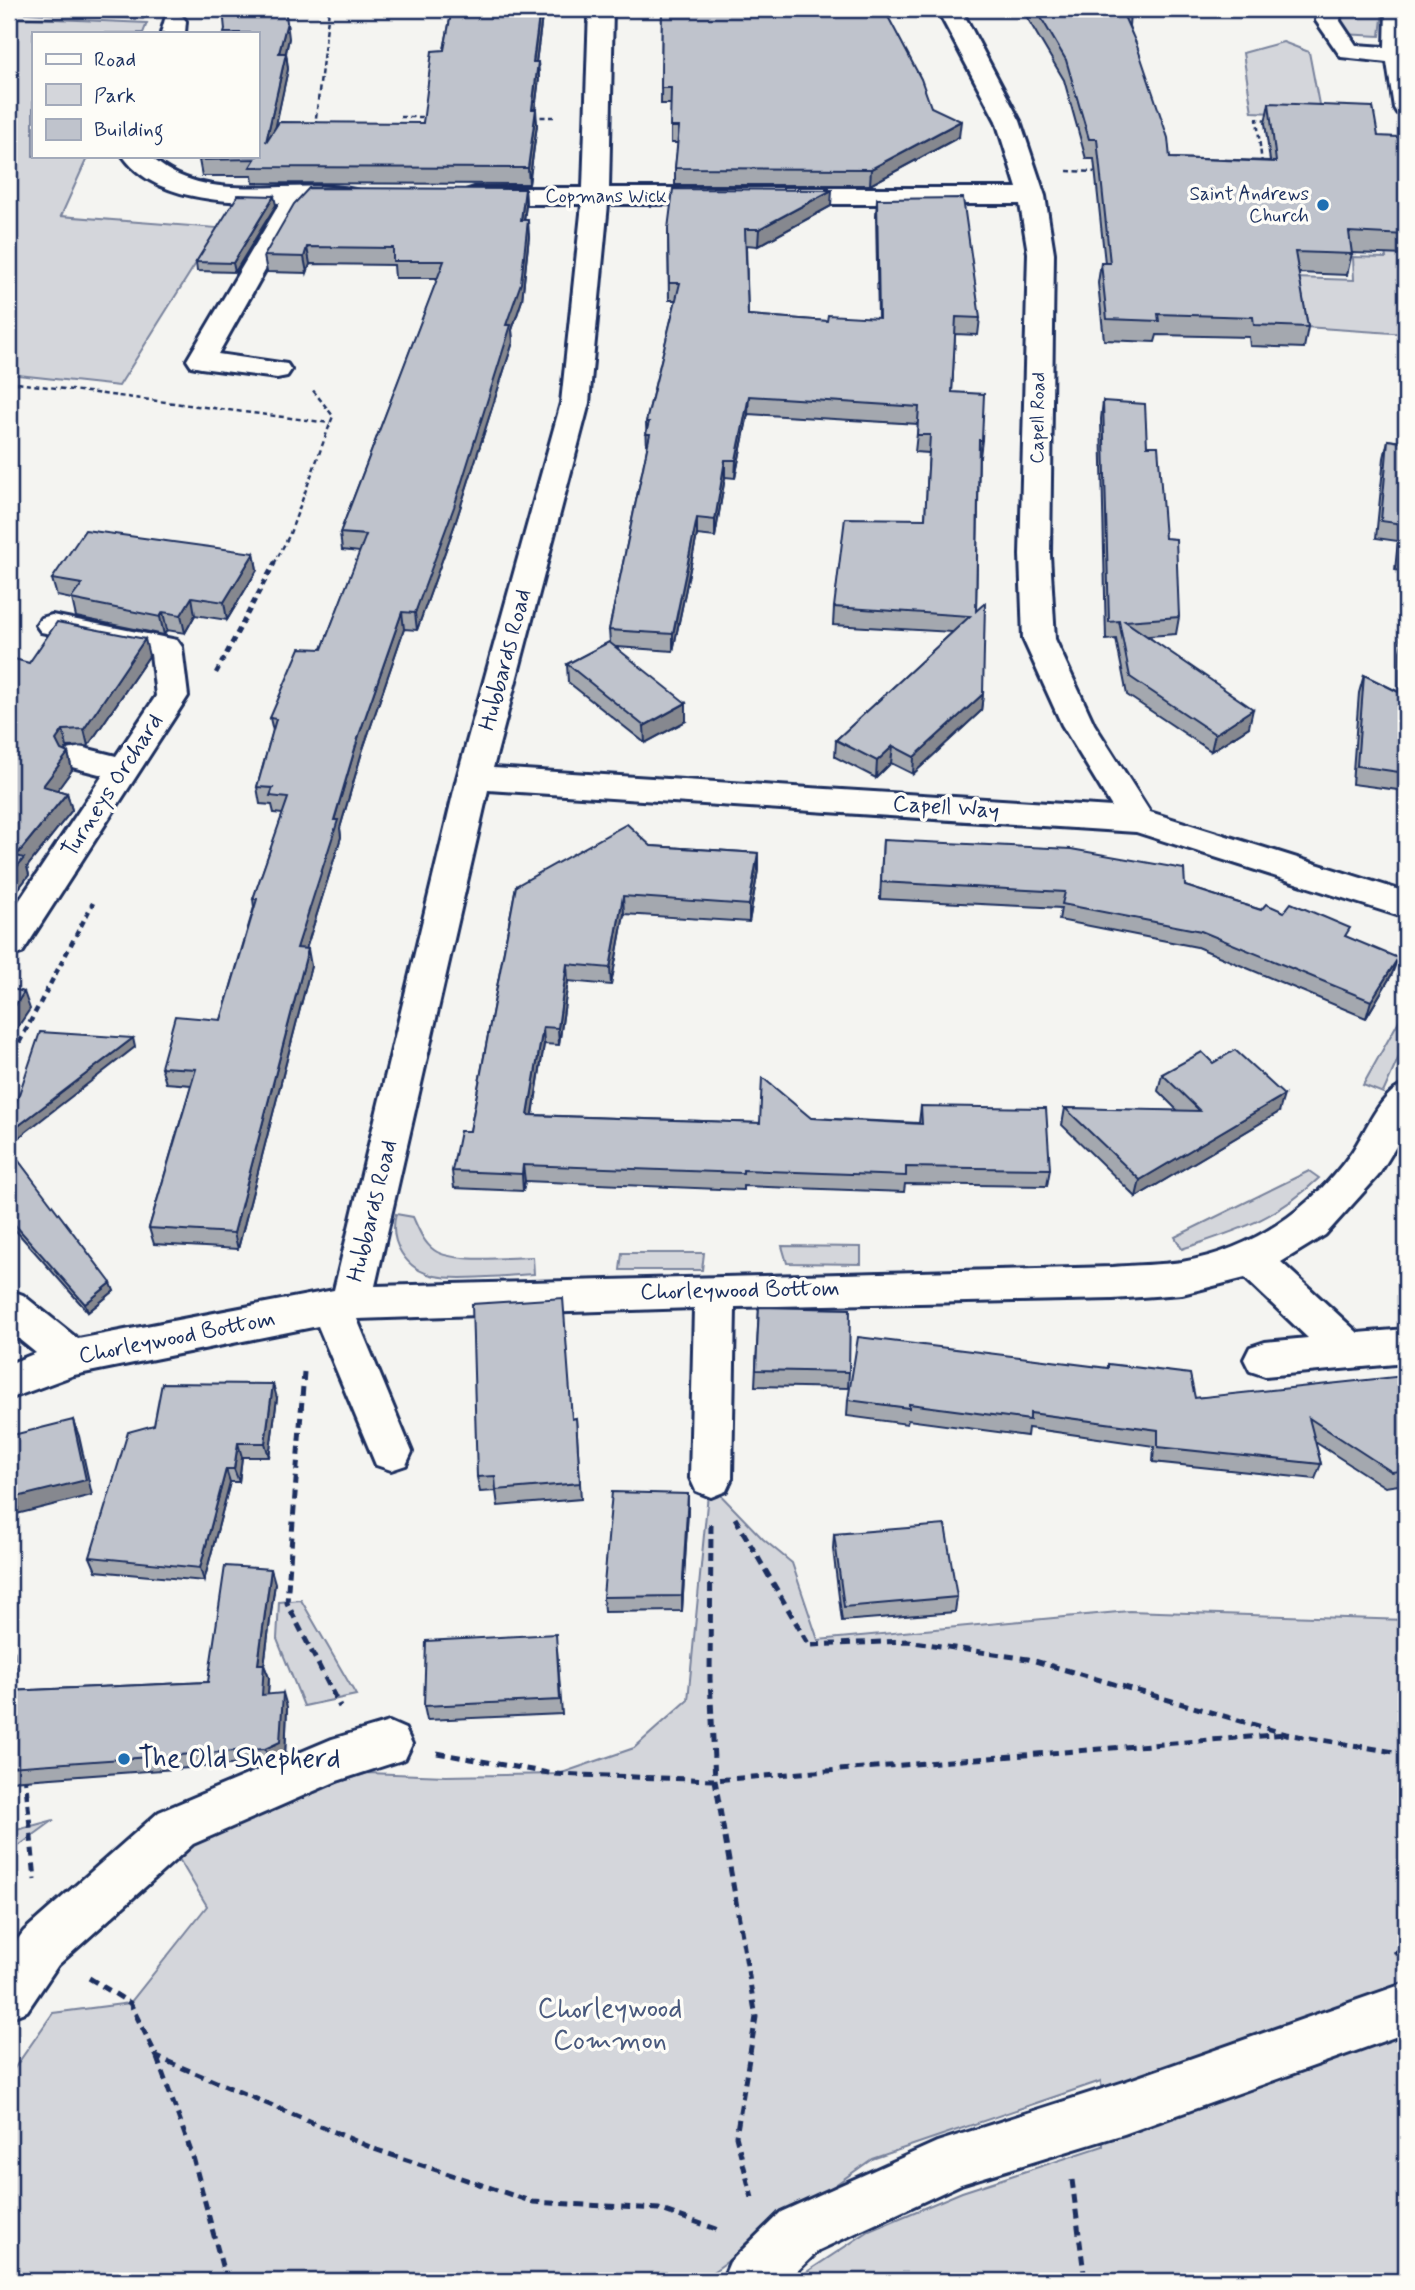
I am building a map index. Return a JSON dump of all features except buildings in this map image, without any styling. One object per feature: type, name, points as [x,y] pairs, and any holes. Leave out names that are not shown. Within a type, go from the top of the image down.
[{"type":"street","name":"Hubbards Road","points":[[330,1307],[575,403],[596,196],[601,9]]},
{"type":"street","name":"Capell Road","points":[[949,9],[1008,121],[1028,183],[1041,253],[1035,555],[1039,639],[1078,725],[1138,820]]},
{"type":"street","points":[[1329,9],[1328,21],[1349,52],[1398,55]]},
{"type":"street","points":[[1398,9],[1395,36],[1406,108]]},
{"type":"street","points":[[138,158],[158,177],[221,194],[381,197]]},
{"type":"street","name":"Copmans Wick","points":[[448,197],[596,196],[1028,183]]},
{"type":"street","points":[[277,370],[201,360],[284,216],[300,197]]},
{"type":"street","name":"Turneys Orchard","points":[[9,944],[172,696],[166,647],[52,625]]},
{"type":"street","points":[[80,758],[124,769]]},
{"type":"street","name":"Capell Way","points":[[474,779],[1138,820],[1406,905]]},
{"type":"street","name":"Chorleywood Bottom","points":[[9,1382],[71,1358],[330,1307],[715,1291],[1113,1283],[1182,1278],[1252,1260],[1311,1224],[1364,1165],[1406,1098]]},
{"type":"street","points":[[1252,1260],[1349,1351]]},
{"type":"street","points":[[711,1478],[715,1291]]},
{"type":"street","points":[[9,1307],[71,1358]]},
{"type":"street","points":[[330,1307],[391,1452]]},
{"type":"street","points":[[1265,1359],[1406,1346]]},
{"type":"street","points":[[9,1993],[41,1948],[176,1828],[332,1761],[389,1744]]},
{"type":"street","points":[[756,2267],[800,2231],[955,2160],[1124,2108],[1406,2008]]},
{"type":"path","points":[[300,197],[317,118],[329,9]]},
{"type":"path","points":[[400,117],[440,117]]},
{"type":"path","points":[[532,117],[598,117]]},
{"type":"path","points":[[1262,166],[1257,119],[1271,120]]},
{"type":"path","points":[[1028,183],[1103,172]]},
{"type":"path","points":[[9,382],[330,423]]},
{"type":"path","points":[[211,683],[289,536],[333,416],[308,383]]},
{"type":"path","points":[[9,1062],[93,903]]},
{"type":"path","points":[[330,1307],[287,1603],[342,1710],[389,1744],[554,1774],[715,1780],[1286,1734]]},
{"type":"path","points":[[711,1478],[809,1645],[907,1641],[1028,1659],[1286,1734],[1406,1754]]},
{"type":"path","points":[[711,1478],[710,1679],[715,1780],[756,2017],[736,2136],[756,2267]]},
{"type":"path","points":[[9,1606],[18,1702]]},
{"type":"path","points":[[24,1770],[41,1948],[130,2003],[157,2057],[193,2157],[226,2281]]},
{"type":"path","points":[[157,2057],[377,2150],[533,2202],[659,2209],[756,2267]]},
{"type":"path","points":[[1071,2171],[1085,2281]]},
{"type":"green space","points":[[9,9],[155,9],[143,19],[9,12]]},
{"type":"green space","points":[[1335,9],[1383,9],[1380,36],[1342,34],[1335,18]]},
{"type":"green space","points":[[9,17],[147,23],[143,32],[32,32],[32,158],[87,158],[61,216],[218,228],[119,386],[9,374]]},
{"type":"green space","points":[[1283,42],[1309,52],[1321,115],[1252,112],[1243,53]]},
{"type":"green space","points":[[1382,235],[1406,237],[1406,334],[1291,326],[1296,278],[1354,280],[1353,257],[1386,258]]},
{"type":"green space","points":[[1406,1008],[1406,1041],[1383,1093],[1363,1085]]},
{"type":"green space","points":[[1309,1171],[1319,1178],[1287,1204],[1255,1222],[1182,1249],[1175,1237]]},
{"type":"green space","points":[[396,1214],[413,1217],[427,1243],[443,1254],[467,1258],[533,1257],[534,1274],[456,1278],[425,1273],[408,1261],[397,1244],[394,1224]]},
{"type":"green space","points":[[782,1246],[861,1247],[861,1264],[787,1263]]},
{"type":"green space","points":[[622,1253],[704,1253],[702,1270],[620,1270]]},
{"type":"green space","name":"Chorleywood Common","points":[[709,1483],[763,1539],[792,1563],[818,1640],[1129,1611],[1406,1620],[1406,2281],[793,2281],[869,2231],[962,2192],[1103,2146],[1101,2081],[872,2159],[700,2281],[9,2281],[9,2076],[53,2013],[130,2003],[207,1906],[173,1849],[277,1802],[368,1773],[446,1776],[559,1774],[634,1748],[688,1700]]},
{"type":"green space","points":[[301,1600],[356,1695],[304,1706],[277,1639],[279,1602]]},
{"type":"green space","points":[[54,1820],[9,1853],[9,1832]]},
{"type":"place","name":"Saint Andrews Church","points":[[1323,205]]},
{"type":"place","name":"The Old Shepherd","points":[[124,1759]]}]
